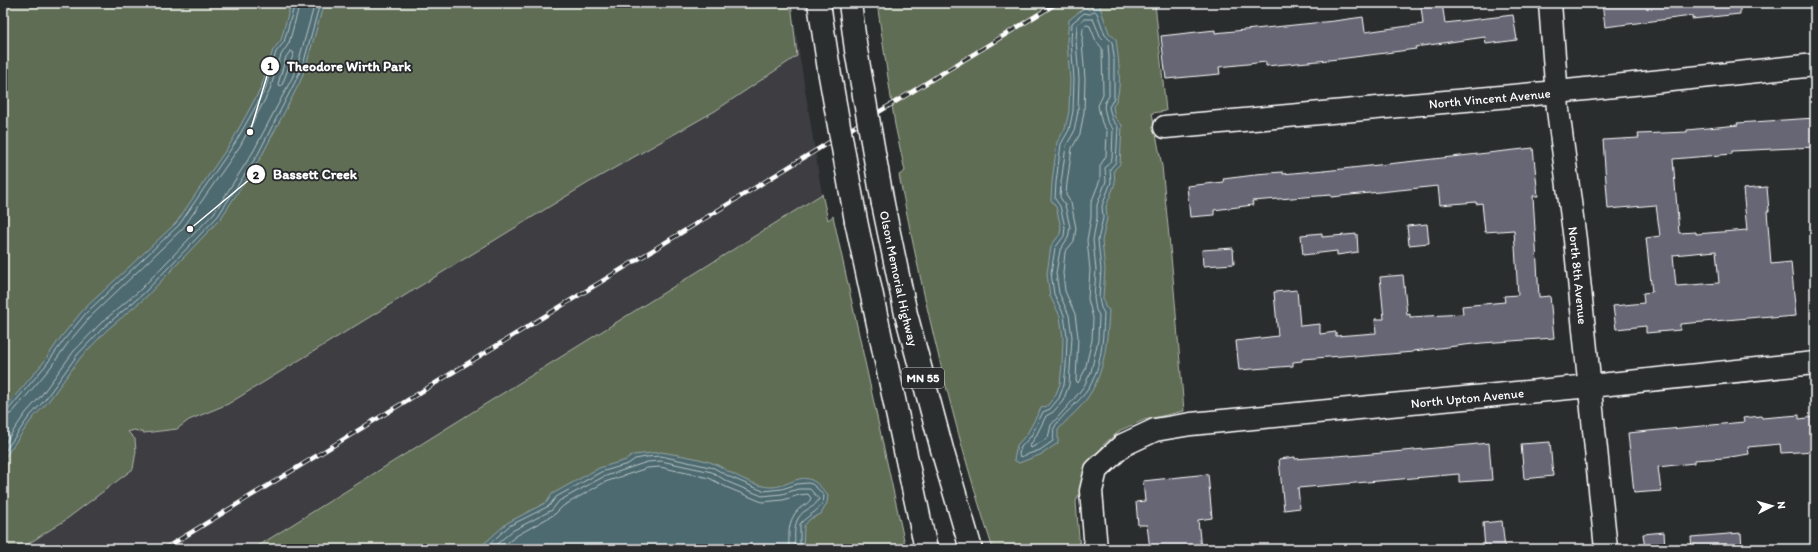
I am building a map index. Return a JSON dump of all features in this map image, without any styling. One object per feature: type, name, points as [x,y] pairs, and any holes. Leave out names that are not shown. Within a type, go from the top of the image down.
[{"type":"street","name":"MN 55","points":[[819,3],[829,70],[856,221],[926,549]]},
{"type":"street","name":"Olson Memorial Highway","points":[[850,3],[856,50],[883,204],[906,314],[943,453],[971,549]]},
{"type":"street","name":"North 8th Avenue","points":[[1550,3],[1557,92],[1575,240],[1606,549]]},
{"type":"street","name":"North Vincent Avenue","points":[[1165,127],[1557,92],[1815,65]]},
{"type":"street","name":"North Upton Avenue","points":[[1096,549],[1091,491],[1096,470],[1124,445],[1155,430],[1191,424],[1815,363]]},
{"type":"shaded area","points":[[729,3],[791,3],[822,194],[253,549],[3,549],[3,496]]},
{"type":"green space","points":[[3,3],[791,3],[797,56],[715,111],[588,183],[228,404],[189,420],[177,429],[144,433],[134,430],[128,432],[135,439],[136,451],[133,469],[64,521],[20,549],[3,549]]},
{"type":"green space","points":[[877,3],[1155,3],[1166,111],[1152,113],[1162,166],[1184,411],[1144,420],[1121,430],[1104,444],[1086,474],[1076,502],[1080,549],[993,549],[952,410],[929,317],[899,175],[905,171],[895,125]]},
{"type":"green space","points":[[822,194],[828,220],[833,216],[906,549],[253,549]]},
{"type":"water","points":[[291,3],[324,3],[300,82],[261,157],[221,218],[146,297],[107,330],[81,357],[47,403],[32,419],[3,460],[3,410],[43,363],[61,337],[83,310],[176,223],[232,141],[261,88],[273,50],[281,40]]},
{"type":"water","points":[[1093,3],[1099,4],[1109,33],[1116,39],[1119,64],[1119,83],[1116,100],[1113,106],[1115,118],[1122,125],[1120,164],[1114,170],[1115,183],[1106,207],[1107,218],[1102,241],[1105,270],[1103,298],[1105,307],[1109,310],[1106,348],[1100,373],[1089,396],[1058,430],[1058,443],[1042,454],[1019,463],[1014,460],[1017,445],[1027,434],[1041,408],[1047,406],[1055,396],[1060,384],[1063,337],[1060,316],[1050,296],[1047,274],[1051,246],[1060,234],[1061,227],[1056,207],[1051,200],[1052,182],[1057,142],[1065,129],[1069,111],[1070,79],[1067,41],[1069,20],[1085,7],[1089,10],[1092,8]]},
{"type":"water","points":[[661,452],[709,462],[743,479],[763,486],[773,487],[804,478],[811,480],[819,485],[828,496],[827,503],[821,514],[810,519],[804,526],[803,549],[478,549],[507,523],[547,502],[552,494],[599,468],[626,460],[633,455]]},
{"type":"building","points":[[1442,3],[1445,23],[1513,15],[1517,40],[1486,44],[1485,37],[1415,47],[1416,49],[1339,59],[1266,66],[1266,62],[1219,67],[1220,74],[1166,79],[1161,36],[1215,30],[1215,33],[1363,17],[1365,32],[1423,24],[1421,6]]},
{"type":"building","points":[[1602,3],[1740,3],[1740,14],[1692,19],[1692,16],[1605,27]]},
{"type":"building","points":[[1815,118],[1815,147],[1732,151],[1732,154],[1673,159],[1679,233],[1696,232],[1696,234],[1747,230],[1743,189],[1767,187],[1769,211],[1767,211],[1771,264],[1791,262],[1796,316],[1771,318],[1771,316],[1680,324],[1680,330],[1646,333],[1646,326],[1616,329],[1613,306],[1644,303],[1643,293],[1652,292],[1646,238],[1660,236],[1656,205],[1608,209],[1603,140],[1639,138],[1638,134],[1687,132],[1687,130],[1738,125],[1737,123]],"holes":[[[1716,251],[1719,283],[1676,286],[1673,255]]]},
{"type":"building","points":[[1533,148],[1538,196],[1533,196],[1539,297],[1550,296],[1554,338],[1482,343],[1413,352],[1355,357],[1355,355],[1302,359],[1302,361],[1293,362],[1293,366],[1239,370],[1236,341],[1278,336],[1274,292],[1297,290],[1300,326],[1320,324],[1320,334],[1336,332],[1336,336],[1376,333],[1375,319],[1384,319],[1380,277],[1403,275],[1407,315],[1410,314],[1410,317],[1463,314],[1462,306],[1505,302],[1504,296],[1518,295],[1514,230],[1485,232],[1482,203],[1476,204],[1476,202],[1440,205],[1438,186],[1331,197],[1331,195],[1252,201],[1253,205],[1214,210],[1214,215],[1190,217],[1187,186],[1224,182],[1223,179],[1255,174],[1283,172],[1283,174],[1324,171]]},
{"type":"building","points":[[1427,224],[1429,243],[1409,245],[1407,226]]},
{"type":"building","points":[[1322,233],[1322,237],[1357,234],[1358,252],[1337,255],[1337,251],[1303,255],[1301,235]]},
{"type":"building","points":[[1233,248],[1234,264],[1203,266],[1202,250]]},
{"type":"building","points":[[1799,415],[1799,419],[1815,417],[1815,451],[1781,453],[1780,444],[1748,447],[1749,454],[1724,458],[1694,460],[1694,463],[1658,467],[1661,491],[1634,493],[1628,433],[1744,422],[1743,418],[1761,416],[1762,418]]},
{"type":"building","points":[[1550,442],[1553,476],[1524,479],[1521,444]]},
{"type":"building","points":[[1489,443],[1492,480],[1459,482],[1459,474],[1298,488],[1300,508],[1284,510],[1279,459],[1295,457],[1295,459],[1350,456]]},
{"type":"building","points":[[1208,474],[1212,518],[1198,520],[1201,549],[1150,549],[1147,525],[1138,525],[1136,502],[1145,501],[1143,481]]},
{"type":"building","points":[[1502,521],[1505,549],[1485,549],[1483,523]]},
{"type":"building","points":[[1664,532],[1665,549],[1645,549],[1643,534]]},
{"type":"building","points":[[1741,533],[1742,549],[1692,549],[1691,537]]},
{"type":"railway","points":[[164,549],[1057,3]]},
{"type":"place","name":"Theodore Wirth Park","points":[[250,132]]},
{"type":"place","name":"Bassett Creek","points":[[190,229]]}]
